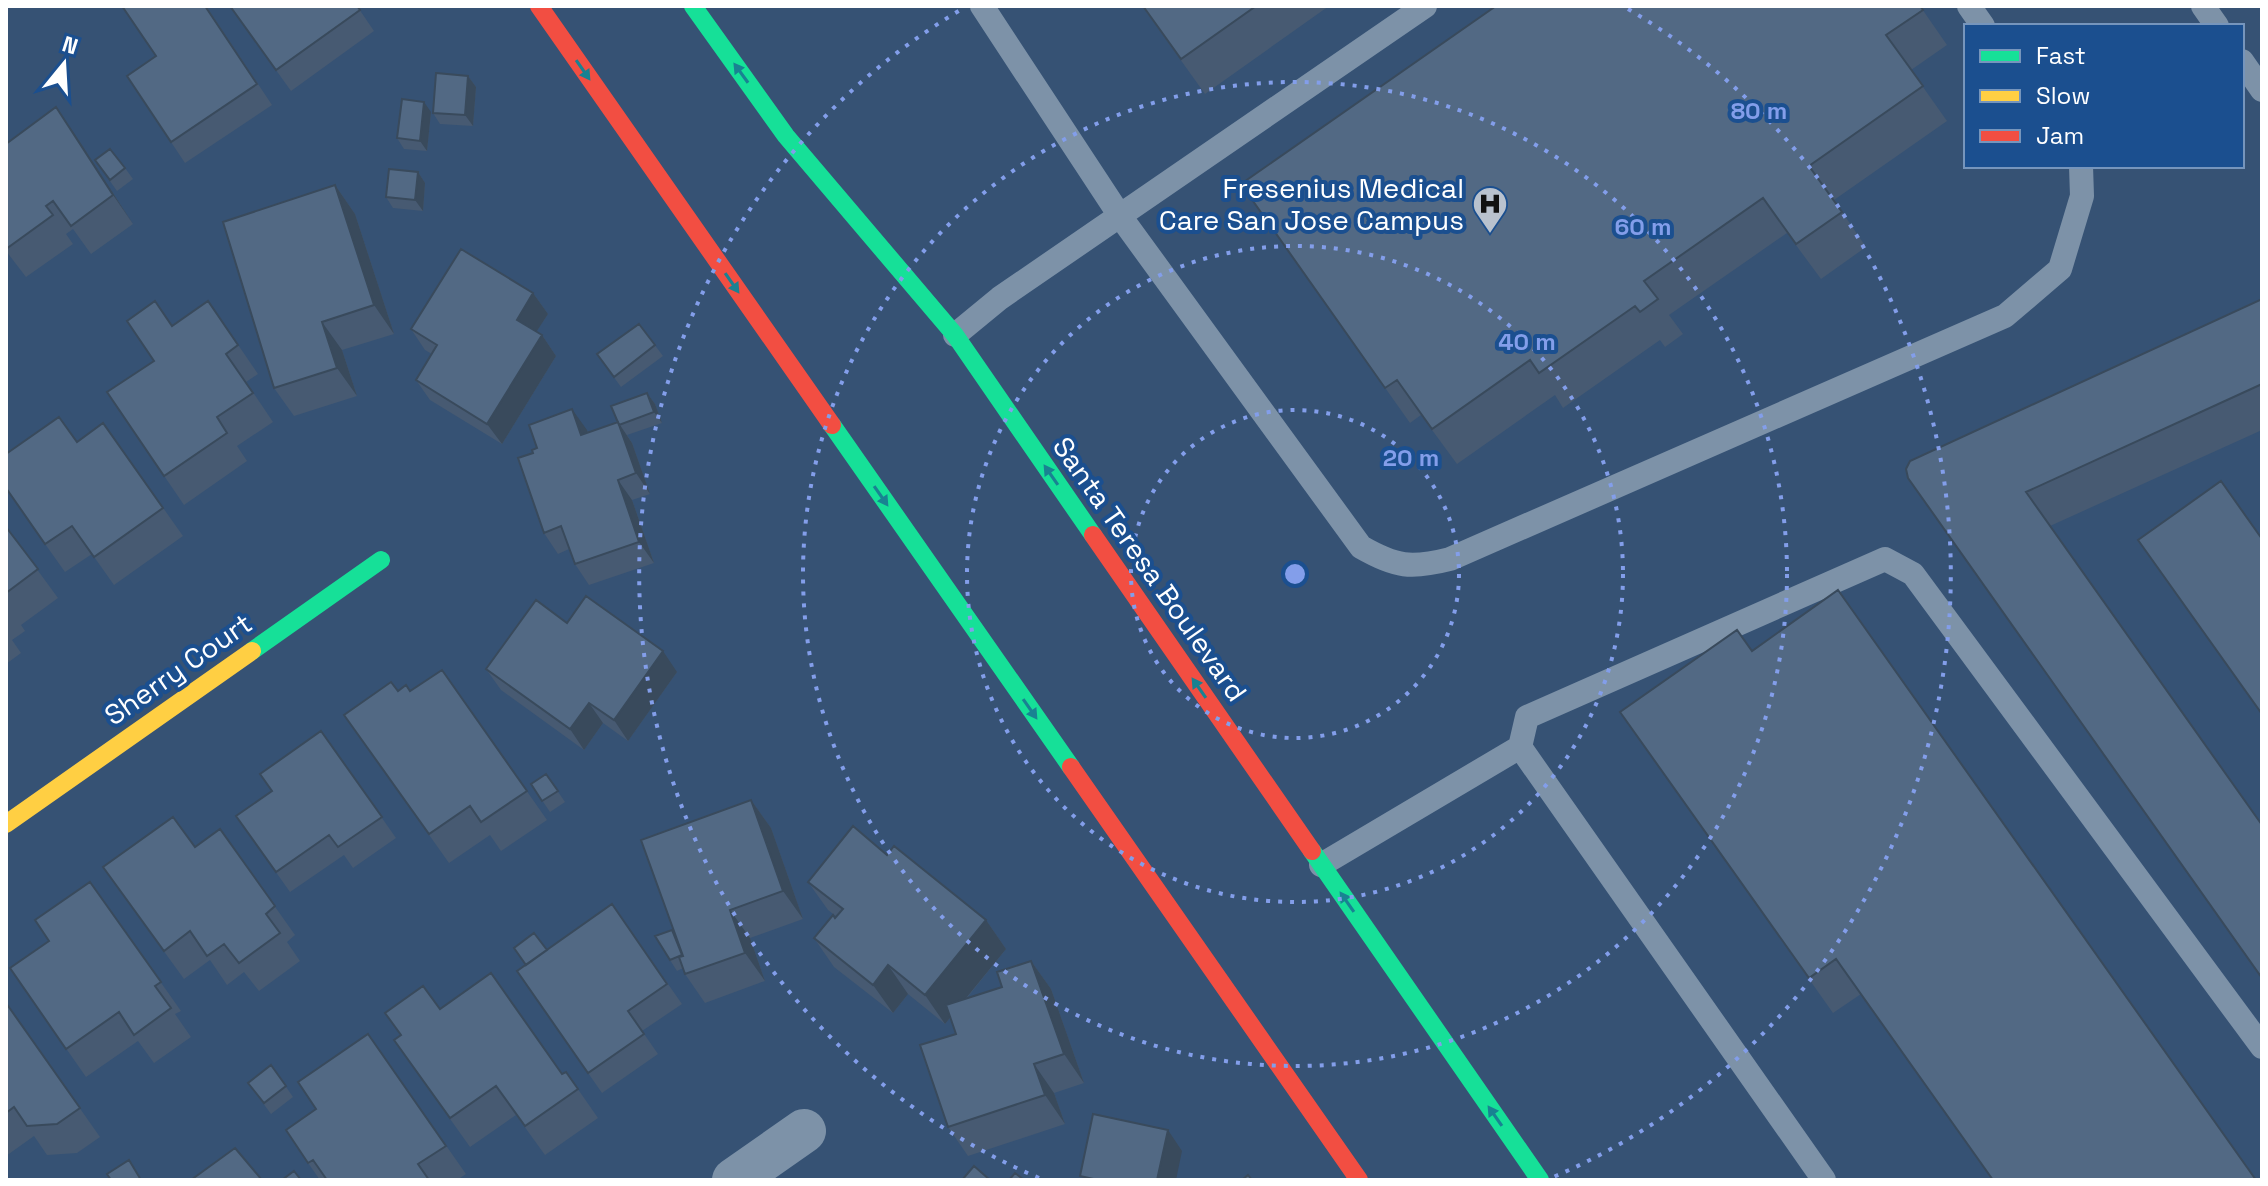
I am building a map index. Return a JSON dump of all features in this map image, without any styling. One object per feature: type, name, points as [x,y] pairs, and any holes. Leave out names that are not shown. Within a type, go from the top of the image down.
[{"type":"main road","points":[[539,6],[1359,1180]]},
{"type":"main road","name":"Santa Teresa Boulevard","points":[[693,6],[786,136],[955,335],[1540,1180]]},
{"type":"main road","name":"Sherry Court","points":[[6,824],[381,560]]},
{"type":"street","points":[[734,1180],[804,1131]]},
{"type":"lane","points":[[982,6],[1120,216],[1361,547],[1390,564],[1420,567],[1450,559],[2005,316],[2060,269],[2082,196],[2081,168]]},
{"type":"lane","points":[[955,335],[1000,298],[1425,6]]},
{"type":"lane","points":[[1969,6],[1982,24]]},
{"type":"lane","points":[[2203,6],[2216,24]]},
{"type":"lane","points":[[2244,64],[2262,90]]},
{"type":"lane","points":[[1321,865],[1520,747],[1527,717],[1885,559],[1913,574],[2262,1047]]},
{"type":"lane","points":[[1520,747],[1824,1180]]},
{"type":"building","points":[[122,6],[205,6],[257,84],[171,142],[127,76],[156,56]]},
{"type":"building","points":[[230,6],[357,6],[360,10],[276,70]]},
{"type":"building","points":[[1143,6],[1256,6],[1181,59]]},
{"type":"building","points":[[1496,6],[1920,6],[1923,10],[1886,35],[1923,86],[1809,166],[1842,212],[1796,244],[1763,198],[1644,281],[1658,299],[1640,312],[1635,306],[1539,373],[1530,360],[1432,429],[1397,380],[1385,388],[1241,184]]},
{"type":"building","points":[[436,73],[468,76],[465,115],[433,113]]},
{"type":"building","points":[[402,99],[424,102],[420,141],[397,138]]},
{"type":"building","points":[[56,107],[113,195],[71,226],[53,201],[46,206],[53,215],[6,249],[6,144]]},
{"type":"building","points":[[110,149],[125,168],[110,180],[95,160]]},
{"type":"building","points":[[389,169],[418,172],[415,200],[386,197]]},
{"type":"building","points":[[335,185],[374,305],[322,322],[337,368],[274,388],[223,222]]},
{"type":"building","points":[[461,249],[533,293],[517,320],[542,335],[487,424],[416,380],[437,345],[411,329]]},
{"type":"building","points":[[2262,299],[2262,384],[2026,492],[2262,825],[2262,978],[1908,478],[1906,469],[1910,461]]},
{"type":"building","points":[[155,301],[172,326],[208,301],[238,345],[226,354],[253,393],[217,417],[227,433],[164,476],[107,392],[154,361],[127,321]]},
{"type":"building","points":[[639,324],[655,345],[614,377],[597,354]]},
{"type":"building","points":[[647,393],[654,412],[619,425],[611,406]]},
{"type":"building","points":[[572,409],[581,435],[618,422],[636,473],[618,480],[639,542],[575,564],[561,526],[544,533],[518,458],[533,453],[532,450],[537,448],[529,425]]},
{"type":"building","points":[[59,417],[77,442],[103,423],[163,508],[94,557],[72,526],[45,544],[6,488],[6,454]]},
{"type":"building","points":[[2221,481],[2262,539],[2262,714],[2138,540]]},
{"type":"building","points":[[6,527],[38,569],[6,593]]},
{"type":"building","points":[[1838,590],[2256,1180],[1993,1180],[1836,959],[1809,978],[1620,712],[1737,630],[1752,651]]},
{"type":"building","points":[[586,596],[663,651],[614,720],[589,703],[570,729],[486,669],[536,600],[567,623]]},
{"type":"building","points":[[442,670],[527,791],[481,822],[470,806],[429,834],[344,715],[391,682],[398,691],[406,685],[410,691]]},
{"type":"building","points":[[321,731],[382,817],[338,847],[329,835],[276,872],[236,816],[272,791],[260,774]]},
{"type":"building","points":[[546,774],[558,791],[542,801],[531,784]]},
{"type":"building","points":[[751,800],[783,891],[730,910],[745,953],[685,974],[679,957],[683,956],[641,840]]},
{"type":"building","points":[[173,817],[195,847],[220,829],[275,906],[266,914],[280,933],[239,963],[224,944],[207,956],[190,931],[164,951],[103,867]]},
{"type":"building","points":[[853,826],[887,855],[894,846],[986,920],[925,995],[888,965],[873,985],[814,938],[833,915],[835,918],[843,909],[808,882]]},
{"type":"building","points":[[90,882],[161,982],[155,986],[171,1008],[134,1035],[119,1012],[66,1049],[10,968],[49,941],[35,920]]},
{"type":"building","points":[[612,904],[667,984],[628,1011],[644,1034],[588,1073],[517,971]]},
{"type":"building","points":[[672,930],[682,955],[670,960],[655,936]]},
{"type":"building","points":[[534,933],[547,950],[526,965],[514,948]]},
{"type":"building","points":[[1031,961],[1064,1054],[1034,1064],[1045,1095],[948,1127],[920,1045],[956,1034],[946,1005],[1002,987],[997,972]]},
{"type":"building","points":[[491,973],[562,1074],[566,1072],[578,1089],[525,1126],[496,1086],[450,1118],[394,1040],[401,1035],[385,1013],[423,986],[440,1009]]},
{"type":"building","points":[[6,1003],[80,1108],[57,1124],[27,1126],[14,1107],[6,1113]]},
{"type":"building","points":[[368,1034],[446,1146],[418,1164],[429,1180],[327,1180],[313,1160],[308,1163],[286,1130],[316,1109],[298,1082]]},
{"type":"building","points":[[271,1065],[286,1086],[264,1103],[248,1083]]},
{"type":"building","points":[[1093,1114],[1168,1130],[1157,1180],[1098,1180],[1080,1176]]},
{"type":"building","points":[[235,1148],[262,1180],[191,1180]]},
{"type":"building","points":[[129,1160],[141,1180],[111,1180],[107,1174]]},
{"type":"building","points":[[974,1166],[990,1180],[962,1180]]},
{"type":"building","points":[[294,1171],[301,1180],[282,1180]]},
{"type":"building","points":[[1015,1173],[1024,1180],[1009,1180]]},
{"type":"traffic: fast","points":[[693,6],[786,136],[955,335],[1093,535]]},
{"type":"traffic: fast","points":[[832,425],[1071,767]]},
{"type":"traffic: fast","points":[[252,651],[381,560]]},
{"type":"traffic: fast","points":[[1312,851],[1540,1180]]},
{"type":"traffic: slow","points":[[6,824],[252,651]]},
{"type":"traffic: jam","points":[[539,6],[832,425]]},
{"type":"traffic: jam","points":[[1093,535],[1312,851]]},
{"type":"traffic: jam","points":[[1071,767],[1359,1180]]},
{"type":"place","name":"Fresenius Medical Care San Jose Campus","points":[[1490,235]]}]
